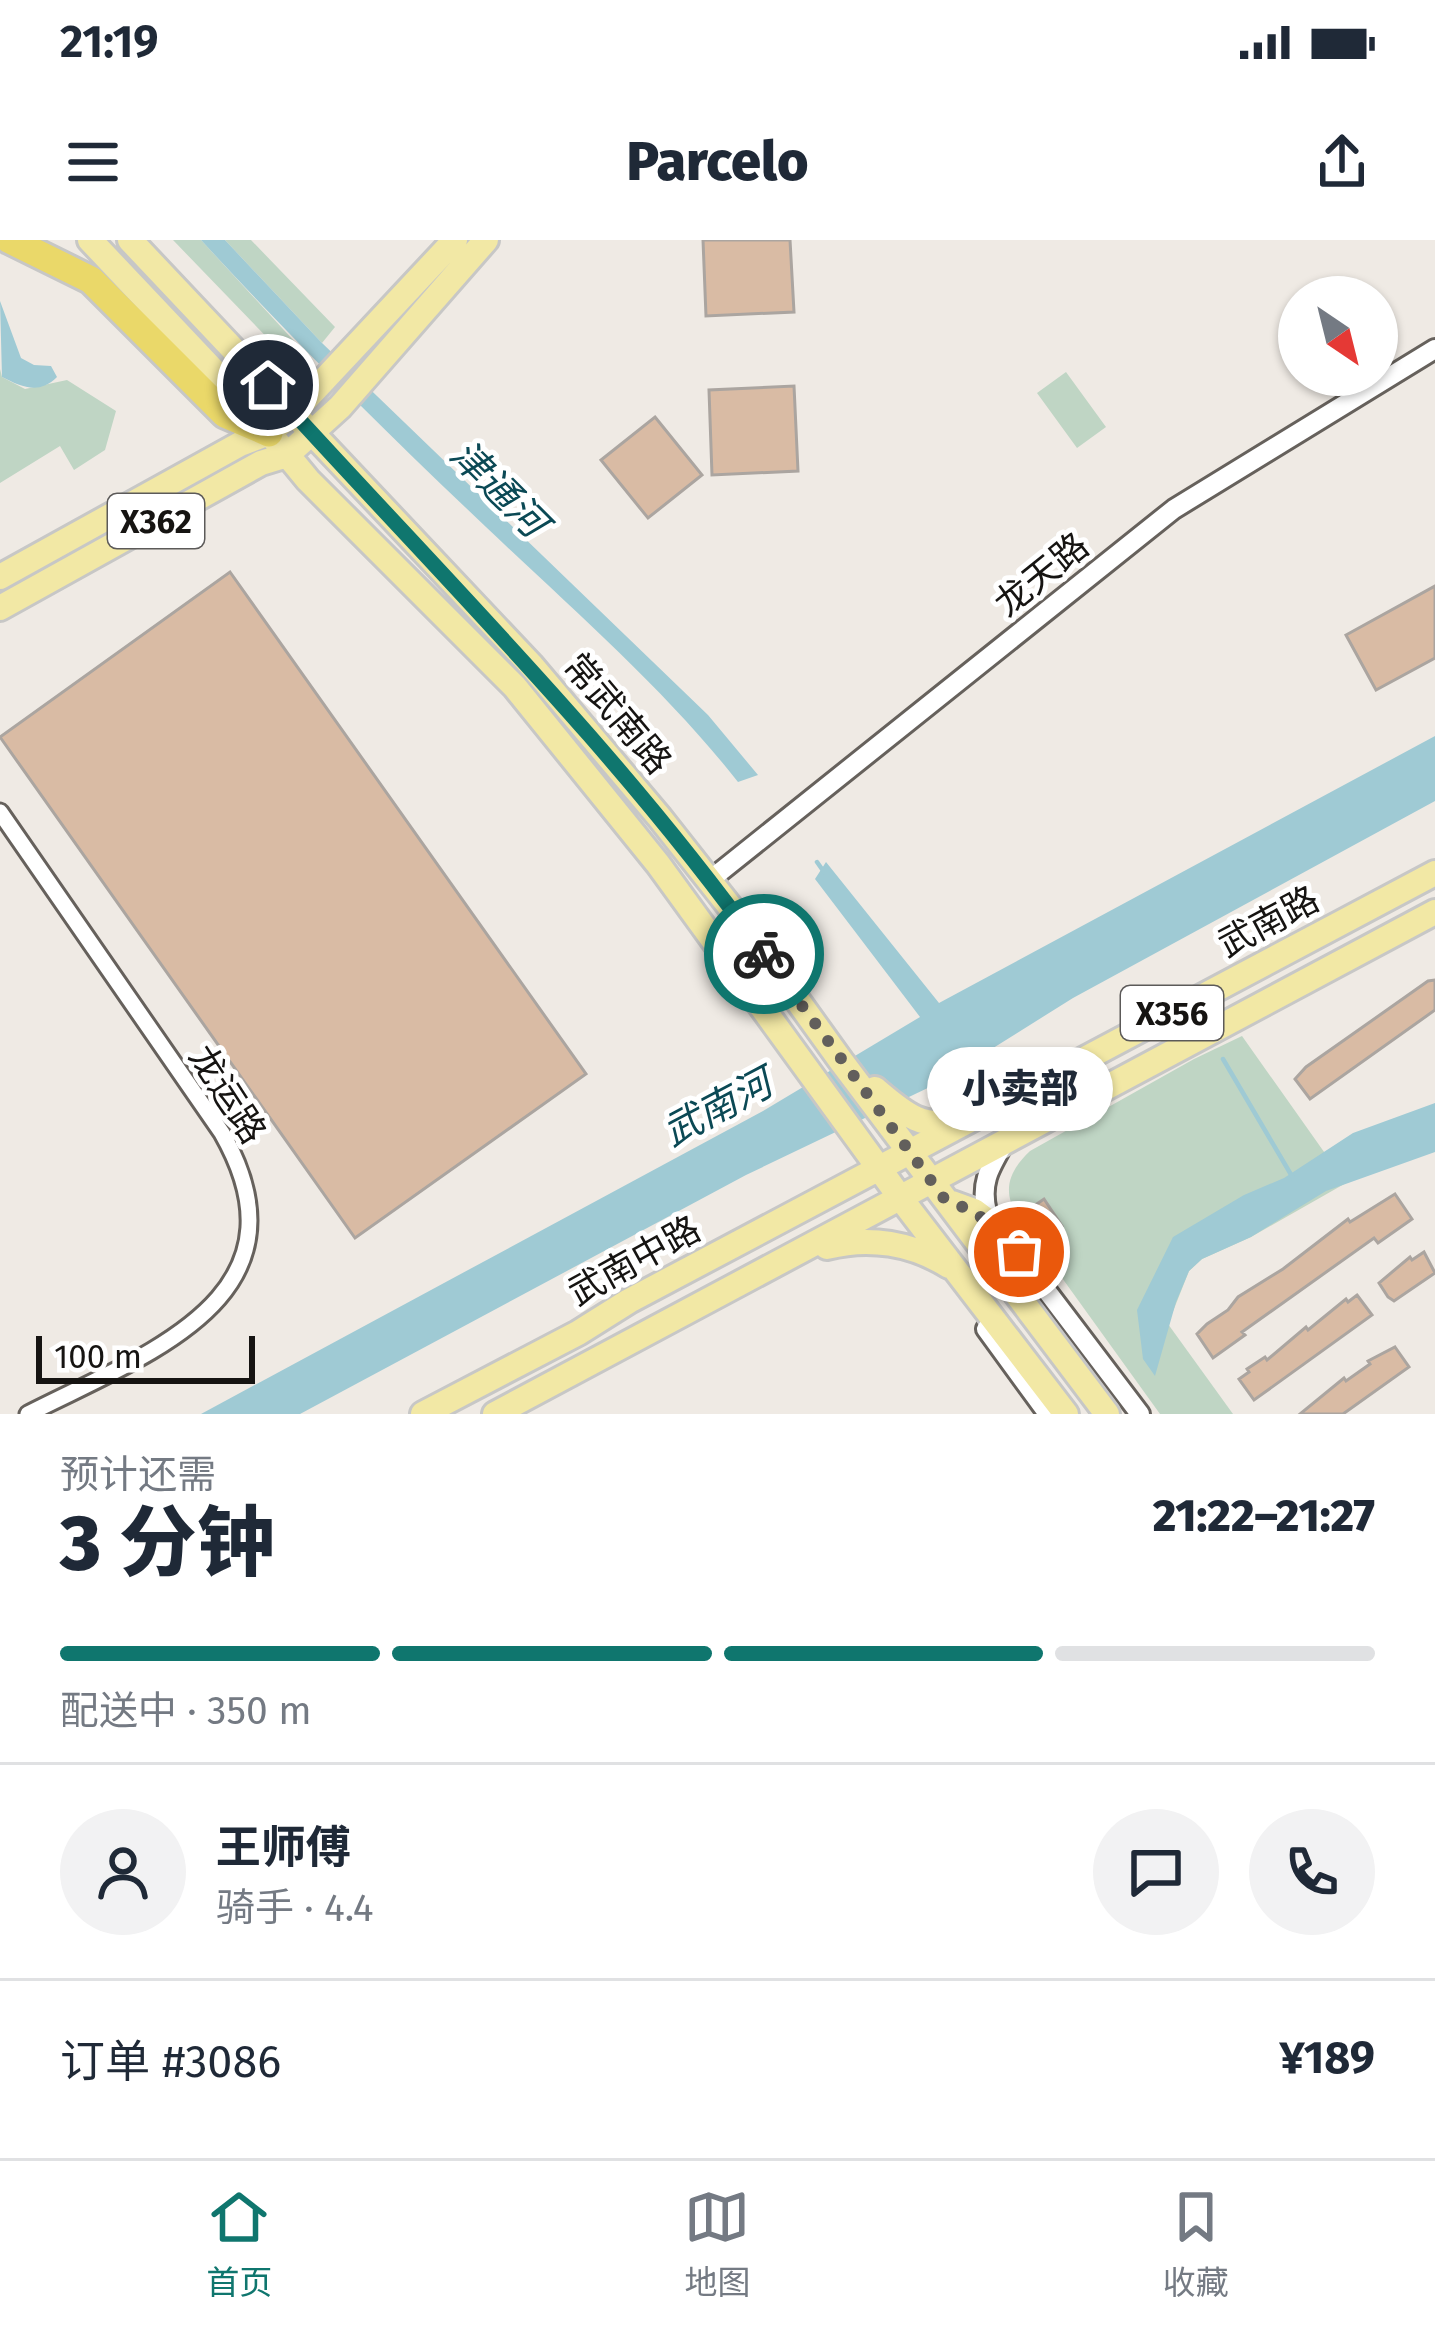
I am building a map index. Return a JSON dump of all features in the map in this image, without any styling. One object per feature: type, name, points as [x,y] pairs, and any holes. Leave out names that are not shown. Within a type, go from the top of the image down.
[{"type":"highway","points":[[10,240],[91,280],[225,414],[278,444]]},
{"type":"main road","name":"常武南路","points":[[90,240],[278,444],[514,687],[658,864],[812,1075],[851,1137]]},
{"type":"main road","points":[[130,240],[293,413]]},
{"type":"main road","name":"X362","points":[[0,608],[261,463],[278,444],[293,413],[455,240]]},
{"type":"main road","name":"X362","points":[[0,577],[240,444],[278,444],[312,435],[486,240]]},
{"type":"main road","name":"常武南路","points":[[293,413],[531,665],[710,880],[841,1061],[893,1115]]},
{"type":"main road","name":"武南路","points":[[880,1168],[1435,873]]},
{"type":"main road","name":"武南路","points":[[902,1200],[939,1192],[1003,1144],[1435,912]]},
{"type":"main road","points":[[893,1115],[944,1125],[1000,1104]]},
{"type":"main road","points":[[893,1115],[910,1153],[1107,1414]]},
{"type":"main road","points":[[851,1137],[880,1168],[1066,1414]]},
{"type":"main road","points":[[820,1200],[841,1182],[850,1162],[851,1137]]},
{"type":"main road","name":"武南中路","points":[[423,1414],[880,1168]]},
{"type":"main road","points":[[939,1192],[997,1228]]},
{"type":"main road","name":"武南中路","points":[[495,1414],[902,1200]]},
{"type":"main road","points":[[791,1257],[849,1242],[879,1241],[938,1259],[961,1274]]},
{"type":"street","name":"龙天路","points":[[710,880],[1174,509],[1435,349]]},
{"type":"street","name":"龙运路","points":[[0,812],[222,1133],[239,1164],[250,1221],[245,1254],[224,1293],[199,1320],[164,1345],[28,1414]]},
{"type":"street","points":[[1003,1144],[982,1191],[987,1212],[1140,1414]]},
{"type":"street","points":[[902,1200],[1048,1414]]},
{"type":"green space","points":[[173,240],[201,240],[306,354],[292,357],[281,352]]},
{"type":"green space","points":[[225,240],[251,240],[335,327],[322,343]]},
{"type":"green space","points":[[0,369],[2,377],[25,389],[67,380],[116,411],[105,450],[74,470],[60,446],[0,483]]},
{"type":"green space","points":[[1066,372],[1106,427],[1077,448],[1037,393]]},
{"type":"green space","points":[[1242,1036],[1346,1183],[1202,1259],[1189,1271],[1168,1324],[1233,1414],[1160,1414],[1016,1214],[1009,1196],[1010,1180],[1030,1151]]},
{"type":"water","points":[[201,240],[225,240],[322,343],[708,715],[758,775],[738,782],[649,682],[377,422]]},
{"type":"water","points":[[0,301],[21,358],[51,366],[57,377],[50,383],[30,388],[2,377]]},
{"type":"water","points":[[1435,736],[1435,801],[1073,998],[934,1085],[746,1175],[300,1414],[201,1414],[763,1111],[920,1017],[815,879],[826,862],[939,1003]]},
{"type":"water","points":[[1435,1103],[1435,1152],[1326,1191],[1251,1237],[1202,1259],[1189,1271],[1155,1376],[1143,1359],[1137,1310],[1173,1237],[1244,1195],[1284,1178],[1353,1133]]},
{"type":"building","points":[[703,240],[790,240],[794,312],[706,316]]},
{"type":"building","points":[[794,386],[798,471],[712,475],[709,390]]},
{"type":"building","points":[[655,417],[702,475],[648,518],[601,460]]},
{"type":"building","points":[[230,572],[586,1074],[355,1238],[0,737]]},
{"type":"building","points":[[1435,586],[1435,658],[1376,690],[1346,635]]},
{"type":"building","points":[[1435,980],[1435,1010],[1310,1099],[1295,1079],[1306,1067]]},
{"type":"building","points":[[1395,1194],[1412,1219],[1378,1243],[1374,1238],[1213,1358],[1197,1334],[1207,1324],[1348,1219]]},
{"type":"building","points":[[1044,1199],[1062,1226],[1046,1237],[1028,1210]]},
{"type":"building","points":[[1424,1252],[1435,1273],[1394,1301],[1388,1297],[1379,1283],[1410,1257]]},
{"type":"building","points":[[1357,1295],[1372,1315],[1254,1400],[1239,1379],[1247,1369],[1267,1360],[1306,1327],[1308,1330]]},
{"type":"building","points":[[1395,1347],[1409,1367],[1343,1414],[1300,1414],[1368,1361]]},
{"type":"waterway","name":"津通河","points":[[817,862],[824,872]]},
{"type":"waterway","points":[[1223,1059],[1293,1178]]},
{"type":"way so far","points":[[764,954],[946,1201],[974,1211],[1019,1252]]},
{"type":"place","name":"小卖部","points":[[1019,1252]]},
{"type":"route","points":[[268,385],[531,665],[685,849],[764,954]]},
{"type":"water label","name":"武南河","points":[[717,1107]]}]
